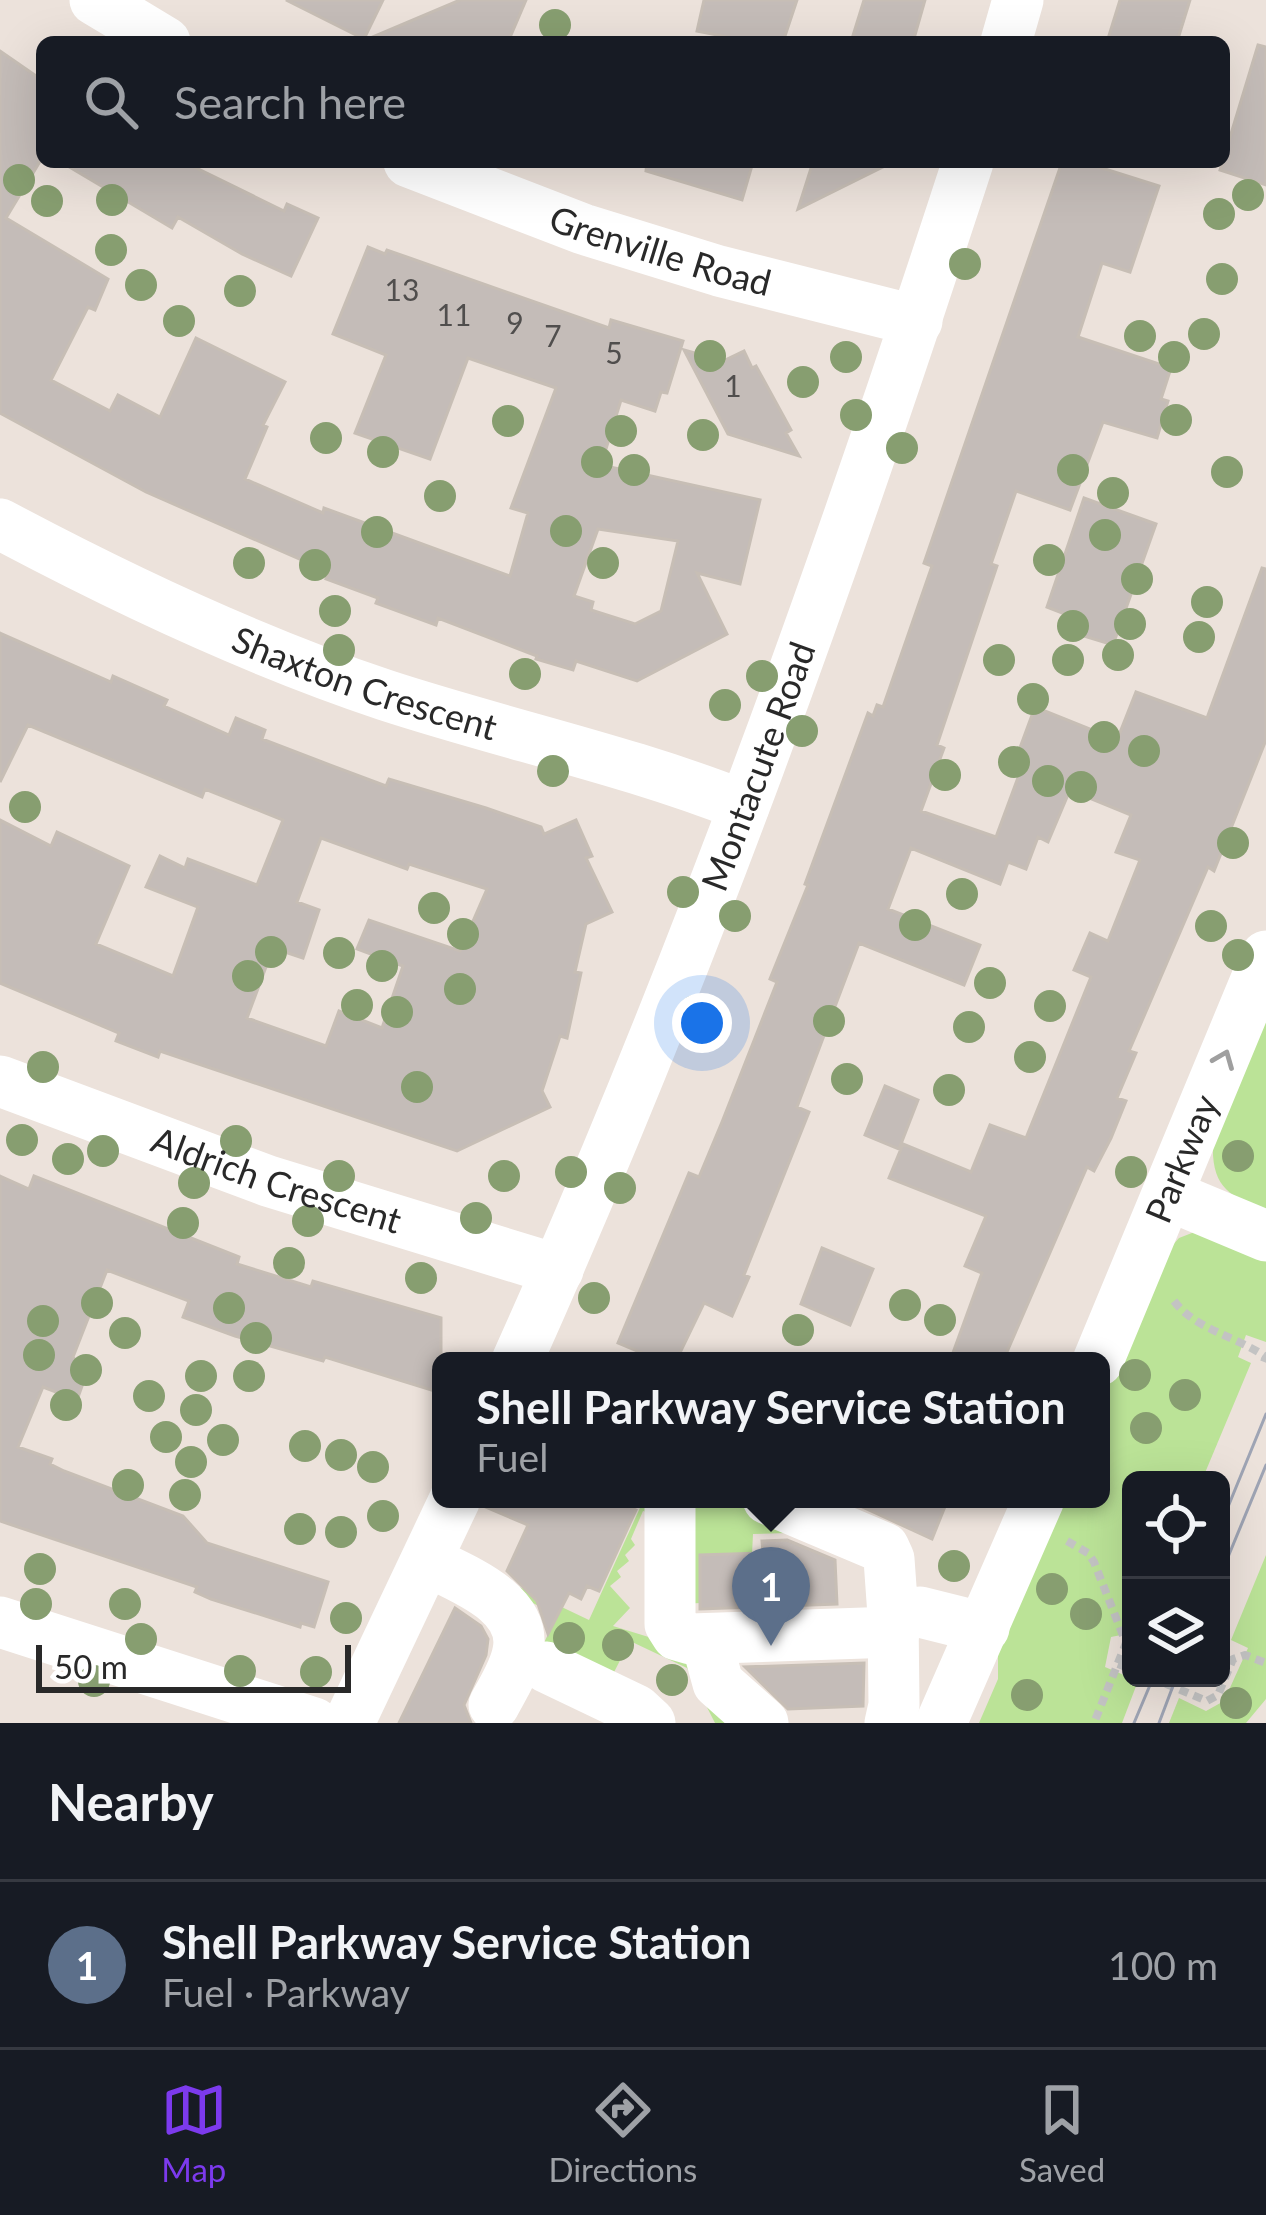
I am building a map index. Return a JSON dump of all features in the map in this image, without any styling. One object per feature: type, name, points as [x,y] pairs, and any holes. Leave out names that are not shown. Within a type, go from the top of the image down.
[{"type":"street","points":[[95,0],[155,36]]},
{"type":"street","points":[[1008,36],[1018,0]]},
{"type":"street","name":"Grenville Road","points":[[425,168],[597,233],[719,271],[917,321]]},
{"type":"street","name":"Montacute Road","points":[[521,1352],[744,806],[917,321],[966,168]]},
{"type":"street","name":"Shaxton Crescent","points":[[0,524],[193,617],[383,694],[744,806]]},
{"type":"street","name":"Parkway","points":[[1102,1352],[1266,956]]},
{"type":"street","name":"Aldrich Crescent","points":[[0,1081],[268,1181],[558,1270]]},
{"type":"street","points":[[1168,1195],[1266,1236]]},
{"type":"street","points":[[350,1723],[451,1508]]},
{"type":"street","points":[[670,1508],[670,1624],[684,1639],[894,1624],[920,1612],[984,1628]]},
{"type":"street","points":[[789,1508],[884,1548],[894,1624],[890,1723]]},
{"type":"street","points":[[941,1723],[1034,1511]]},
{"type":"street","points":[[427,1561],[483,1589],[515,1628],[518,1654],[494,1705]]},
{"type":"street","points":[[0,1622],[314,1723]]},
{"type":"street","points":[[706,1639],[718,1683],[763,1723]]},
{"type":"street","points":[[546,1667],[636,1710],[650,1723]]},
{"type":"path","points":[[1137,1270],[1155,1277],[1193,1321],[1244,1342],[1266,1357],[1262,1367]]},
{"type":"path","points":[[1034,1511],[1094,1562],[1126,1643],[1094,1723]]},
{"type":"path","points":[[1230,1666],[1233,1659],[1245,1655],[1266,1663]]},
{"type":"path","points":[[1118,1664],[1122,1666]]},
{"type":"path","points":[[1186,1687],[1197,1690],[1207,1701],[1221,1687]]},
{"type":"green space","points":[[1266,1011],[1266,1213],[1242,1201],[1219,1180],[1213,1142]]},
{"type":"green space","points":[[1197,1231],[1266,1256],[1266,1342],[1246,1335],[1238,1357],[1251,1363],[1206,1471],[1122,1471],[1122,1635],[1111,1637],[1105,1667],[1122,1674],[1122,1687],[1136,1687],[1122,1723],[979,1723],[998,1679],[998,1642],[1055,1508],[1110,1508],[1110,1379],[1163,1256],[1179,1238]]},
{"type":"green space","points":[[640,1508],[654,1508],[653,1514],[643,1511],[631,1539],[635,1545],[625,1555],[629,1561],[610,1586],[630,1608],[613,1626],[697,1652],[726,1723],[715,1723],[687,1668],[630,1641],[611,1678],[543,1645],[557,1615],[472,1573],[469,1563],[589,1620]]},
{"type":"green space","points":[[685,1508],[759,1508],[822,1532],[753,1534],[752,1554],[699,1555],[700,1603],[683,1604]]},
{"type":"green space","points":[[1266,1555],[1266,1699],[1246,1723],[1169,1723],[1179,1698],[1206,1711],[1224,1701],[1248,1648],[1231,1640]]},
{"type":"building","points":[[286,0],[383,0],[365,36]]},
{"type":"building","points":[[460,0],[526,0],[511,36],[375,36]]},
{"type":"building","points":[[704,0],[797,0],[785,36],[697,31]]},
{"type":"building","points":[[864,0],[925,0],[915,36],[853,36]]},
{"type":"building","points":[[1120,0],[1190,0],[1179,36],[1109,36]]},
{"type":"building","points":[[1258,45],[1266,47],[1266,185],[1220,170],[1230,168],[1230,137]]},
{"type":"building","points":[[0,51],[36,76],[36,168],[6,218],[108,279],[95,310],[88,307],[51,380],[110,411],[118,395],[160,417],[196,338],[285,382],[263,425],[267,427],[245,479],[323,513],[324,508],[510,576],[528,513],[511,508],[556,388],[468,358],[430,459],[355,433],[386,355],[333,334],[368,247],[385,254],[387,250],[609,328],[611,320],[683,341],[667,393],[661,392],[655,411],[621,400],[601,465],[760,500],[740,584],[697,573],[727,634],[637,681],[576,661],[573,670],[536,659],[438,618],[436,625],[376,603],[378,598],[326,579],[329,572],[146,492],[0,413]],"holes":[[[598,529],[678,541],[661,611],[635,624],[591,610],[593,602],[574,596]]]},
{"type":"building","points":[[71,168],[196,168],[284,211],[287,204],[318,218],[291,276],[178,217],[172,228]]},
{"type":"building","points":[[646,168],[751,168],[742,200]]},
{"type":"building","points":[[811,168],[881,168],[798,209]]},
{"type":"building","points":[[1060,168],[1102,168],[1159,186],[1130,272],[1102,263],[1078,337],[1171,368],[1161,399],[1168,401],[1157,438],[1103,422],[1070,510],[1016,491],[991,564],[997,566],[937,745],[944,748],[921,811],[996,837],[1026,756],[1018,753],[1035,707],[1117,740],[1136,692],[1207,718],[1262,568],[1266,569],[1266,740],[1214,871],[1208,867],[1129,1051],[1136,1053],[1117,1098],[1126,1101],[1111,1138],[1094,1171],[1087,1167],[1007,1352],[953,1352],[982,1273],[965,1266],[986,1216],[889,1178],[903,1144],[971,1172],[990,1125],[1026,1138],[1091,977],[1074,970],[1090,933],[1108,941],[1140,860],[1116,852],[1131,815],[1070,790],[1048,842],[1038,837],[1026,869],[1008,862],[1000,884],[911,848],[888,909],[980,945],[964,985],[859,943],[797,1107],[809,1112],[732,1316],[704,1303],[680,1352],[640,1352],[618,1343],[689,1173],[699,1177],[777,982],[770,979],[868,713],[873,716],[877,705],[883,707],[932,566],[924,563]]},
{"type":"building","points":[[684,350],[723,361],[744,351],[791,430],[786,433],[799,456],[728,434]]},
{"type":"building","points":[[1084,498],[1156,524],[1113,645],[1061,629],[1065,614],[1047,607]]},
{"type":"building","points":[[0,633],[111,682],[113,676],[167,700],[164,706],[229,735],[236,718],[265,730],[262,739],[386,786],[389,779],[486,808],[541,827],[544,834],[576,820],[592,856],[586,858],[612,912],[586,924],[567,1038],[560,1036],[542,1091],[550,1107],[457,1151],[160,1051],[158,1057],[116,1041],[119,1033],[0,983],[0,820],[51,846],[57,832],[129,866],[96,944],[173,976],[198,907],[146,887],[160,856],[185,868],[188,859],[257,885],[283,820],[205,789],[202,797],[28,725],[0,782]],"holes":[[[321,838],[407,869],[409,864],[487,889],[460,951],[369,920],[357,949],[403,966],[382,1028],[339,1011],[326,1046],[247,1018],[273,948],[303,958],[319,910],[297,902]]]},
{"type":"building","points":[[885,1086],[918,1100],[899,1149],[865,1135]]},
{"type":"building","points":[[0,1176],[29,1189],[34,1176],[239,1257],[237,1264],[441,1318],[441,1352],[432,1352],[432,1390],[183,1317],[189,1301],[107,1270],[73,1357],[86,1375],[77,1400],[43,1387],[18,1447],[52,1459],[50,1464],[64,1471],[183,1516],[207,1543],[328,1582],[314,1627],[301,1623],[300,1627],[211,1599],[195,1592],[197,1587],[0,1521]]},
{"type":"building","points":[[822,1248],[873,1269],[850,1325],[801,1304]]},
{"type":"building","points":[[488,1508],[636,1510],[599,1591],[587,1586],[581,1599],[569,1593],[548,1634],[537,1601],[507,1571],[528,1525]]},
{"type":"building","points":[[865,1508],[944,1508],[932,1539]]},
{"type":"building","points":[[787,1540],[835,1560],[837,1604],[700,1609],[700,1555],[763,1553],[762,1541]]},
{"type":"building","points":[[455,1608],[481,1626],[488,1639],[464,1705],[471,1723],[399,1723]]},
{"type":"building","points":[[864,1663],[863,1706],[788,1709],[745,1667]]},
{"type":"tram line","points":[[1230,1502],[1266,1414]]},
{"type":"tram line","points":[[1230,1552],[1266,1465]]},
{"type":"tram line","points":[[1134,1723],[1149,1687]]},
{"type":"tram line","points":[[1159,1723],[1173,1687]]},
{"type":"place","name":"Shell Parkway Service Station","points":[[771,1646]]}]
